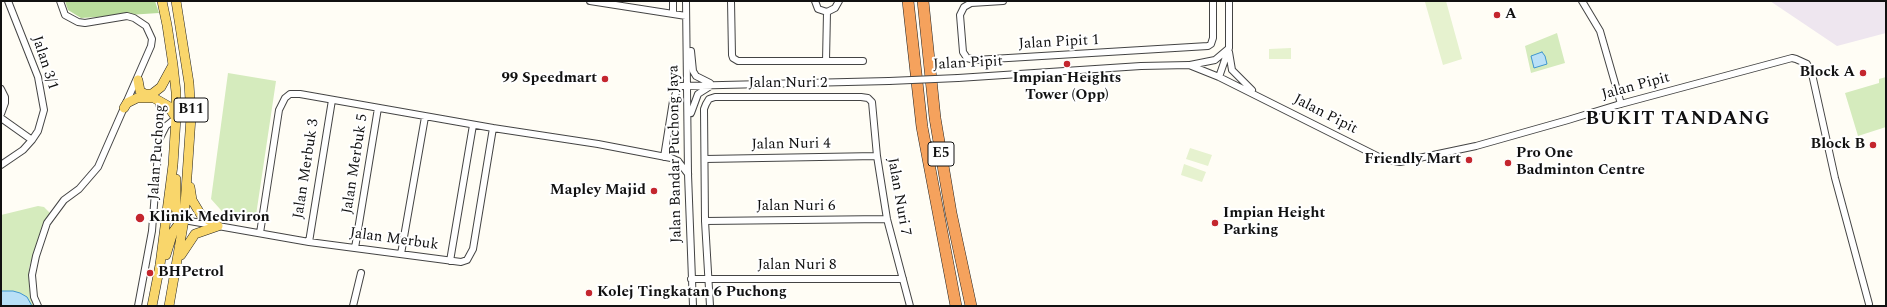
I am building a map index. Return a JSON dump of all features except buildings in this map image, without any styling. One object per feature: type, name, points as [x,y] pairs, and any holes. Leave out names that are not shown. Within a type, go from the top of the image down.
[{"type":"highway","name":"E5","points":[[908,1],[922,127],[956,306]]},
{"type":"highway","name":"E5","points":[[923,1],[935,118],[951,213],[971,306]]},
{"type":"main road","name":"Jalan Puchong","points":[[152,306],[160,265],[173,165],[176,118],[176,92],[173,64],[168,25],[162,1]]},
{"type":"main road","name":"Jalan Puchong","points":[[169,306],[184,220],[189,164],[191,116],[189,83],[176,1]]},
{"type":"main road","points":[[138,80],[140,91],[145,94],[152,94],[161,87],[173,64]]},
{"type":"main road","points":[[124,108],[127,103],[137,98],[149,98],[158,100],[168,106],[176,118]]},
{"type":"main road","points":[[189,164],[190,190],[195,207],[201,215],[218,226]]},
{"type":"main road","points":[[160,265],[165,258],[173,232],[178,224],[184,220],[178,215],[176,208],[176,178],[173,165]]},
{"type":"main road","points":[[178,261],[185,247],[195,234],[218,226]]},
{"type":"street","name":"Jalan 3/1","points":[[1,165],[23,150],[32,140],[42,120],[44,110],[38,77],[8,1]]},
{"type":"street","points":[[38,306],[34,297],[32,275],[36,256],[47,223],[64,200],[79,189],[98,167],[112,140],[124,108],[138,80],[152,46],[152,39],[146,26],[134,18],[127,16],[85,23],[78,22],[65,15],[60,1]]},
{"type":"street","points":[[590,1],[686,16]]},
{"type":"street","points":[[672,1],[673,14]]},
{"type":"street","name":"Jalan Bandar Puchong Jaya","points":[[686,1],[689,125],[688,174],[693,306]]},
{"type":"street","points":[[815,1],[818,9],[827,12],[835,8],[840,1]]},
{"type":"street","name":"Jalan Pipit 1","points":[[1003,1],[971,3],[964,7],[960,15],[963,52],[967,58],[975,60],[1208,46],[1213,42],[1212,1]]},
{"type":"street","points":[[1229,1],[1229,48],[1232,70],[1258,96]]},
{"type":"street","points":[[1582,1],[1600,31],[1621,104]]},
{"type":"street","points":[[730,3],[732,55],[733,58],[738,61],[864,61]]},
{"type":"street","points":[[826,61],[827,12]]},
{"type":"street","name":"Jalan Pipit","points":[[686,24],[693,71],[696,76],[703,81],[715,85]]},
{"type":"street","points":[[1189,66],[1215,60],[1229,48]]},
{"type":"street","points":[[1219,77],[1229,48]]},
{"type":"street","name":"Jalan Pipit","points":[[688,85],[889,81],[1141,66],[1189,66],[1219,77],[1383,159],[1400,162],[1476,146],[1621,104],[1792,58],[1802,60],[1807,64],[1812,74],[1835,178],[1869,304]]},
{"type":"street","points":[[664,157],[674,95],[681,86],[688,85]]},
{"type":"street","points":[[689,125],[693,104],[698,94],[702,90],[715,85]]},
{"type":"street","points":[[1,89],[4,93],[5,103],[1,114]]},
{"type":"street","points":[[260,233],[279,110],[285,98],[290,94],[300,94],[425,117],[598,144],[664,157],[678,161],[688,174]]},
{"type":"street","name":"Jalan Nuri 2","points":[[705,160],[704,109],[710,99],[715,97],[862,97]]},
{"type":"street","name":"Jalan Nuri 7","points":[[862,97],[868,98],[872,102],[877,156],[887,219],[910,306]]},
{"type":"street","points":[[138,306],[152,231],[161,112],[158,100]]},
{"type":"street","name":"Jalan Merbuk 3","points":[[309,242],[332,100]]},
{"type":"street","name":"Jalan Merbuk 5","points":[[355,248],[378,108]]},
{"type":"street","points":[[402,254],[425,117]]},
{"type":"street","points":[[1,118],[32,140]]},
{"type":"street","points":[[159,140],[166,126],[176,118]]},
{"type":"street","points":[[450,261],[473,125]]},
{"type":"street","name":"Jalan Merbuk","points":[[184,220],[309,242],[464,262],[472,254],[493,128]]},
{"type":"street","name":"Jalan Nuri 4","points":[[705,160],[877,156]]},
{"type":"street","points":[[705,160],[705,221],[710,306]]},
{"type":"street","name":"Jalan Nuri 6","points":[[705,221],[887,219]]},
{"type":"street","points":[[353,306],[361,273]]},
{"type":"street","name":"Jalan Nuri 8","points":[[691,279],[902,279]]},
{"type":"shaded area","points":[[1770,1],[1886,1],[1886,33],[1837,46]]},
{"type":"green space","points":[[65,1],[155,1],[159,13],[81,18],[68,10]]},
{"type":"green space","points":[[1446,1],[1462,59],[1443,65],[1425,2]]},
{"type":"green space","points":[[1557,33],[1565,63],[1531,73],[1525,46]]},
{"type":"green space","points":[[1291,48],[1291,59],[1269,59],[1269,49]]},
{"type":"green space","points":[[228,73],[276,81],[255,222],[228,218],[211,199]]},
{"type":"green space","points":[[1886,77],[1886,127],[1858,136],[1845,93],[1879,83],[1879,79]]},
{"type":"green space","points":[[1190,148],[1212,155],[1208,166],[1186,159]]},
{"type":"green space","points":[[1184,164],[1206,172],[1202,182],[1181,175]]},
{"type":"green space","points":[[38,206],[44,207],[50,213],[40,233],[29,268],[29,287],[34,306],[1,306],[1,215]]},
{"type":"water","points":[[1542,52],[1545,56],[1547,64],[1534,68],[1531,56]]},
{"type":"water","points":[[1,291],[13,291],[20,293],[27,297],[32,306],[1,306]]},
{"type":"place","name":"A","points":[[1497,15]]},
{"type":"place","name":"Impian Heights Tower (Opp)","points":[[1067,64]]},
{"type":"place","name":"Block A","points":[[1863,73]]},
{"type":"place","name":"99 Speedmart","points":[[605,79]]},
{"type":"place","name":"Block B","points":[[1873,145]]},
{"type":"place","name":"Friendly Mart","points":[[1469,160]]},
{"type":"place","name":"Pro One Badminton Centre","points":[[1508,163]]},
{"type":"place","name":"Mapley Majid","points":[[654,191]]},
{"type":"place","name":"Klinik Mediviron","points":[[140,218]]},
{"type":"place","name":"Impian Height Parking","points":[[1215,223]]},
{"type":"place","name":"BHPetrol","points":[[150,273]]},
{"type":"place","name":"Kolej Tingkatan 6 Puchong","points":[[589,293]]},
{"type":"district","name":"BUKIT TANDANG","points":[[1678,120]]}]
